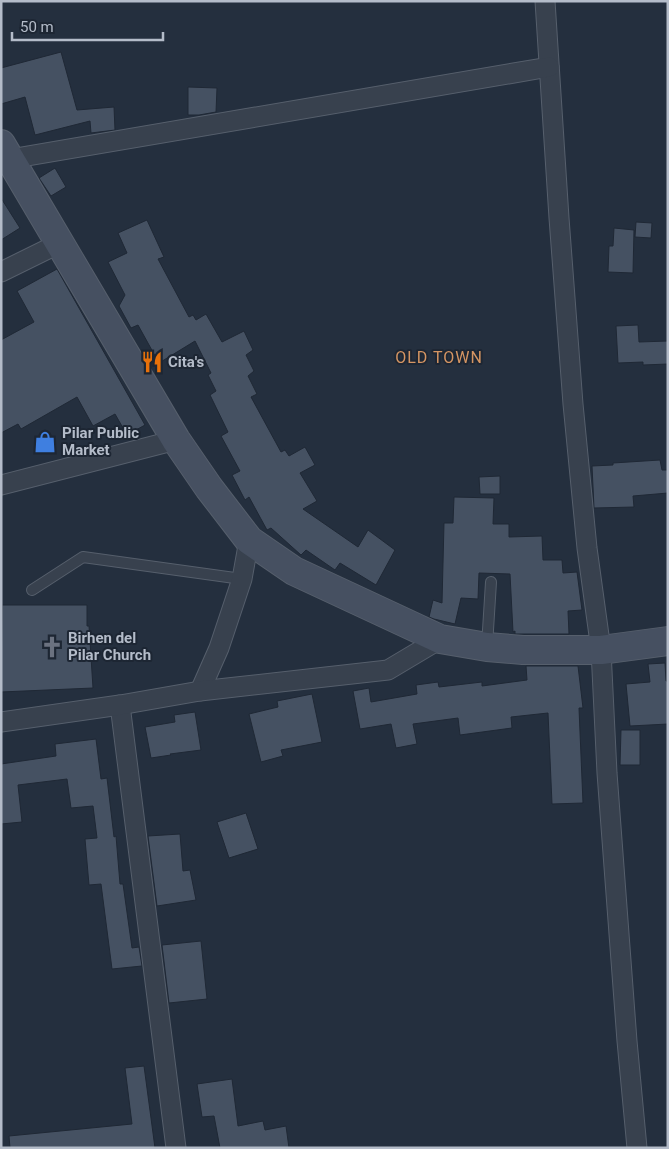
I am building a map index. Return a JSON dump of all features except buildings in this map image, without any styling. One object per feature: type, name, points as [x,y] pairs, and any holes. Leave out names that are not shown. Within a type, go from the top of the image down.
[{"type":"main road","points":[[4,149],[176,440],[209,488],[249,540],[294,571],[440,639],[487,647],[524,650],[601,650],[668,641]]},
{"type":"street","points":[[545,1],[573,404],[587,548],[601,650],[606,773],[637,1148]]},
{"type":"street","points":[[4,149],[549,67]]},
{"type":"street","points":[[1,272],[60,243]]},
{"type":"street","points":[[1,485],[176,440]]},
{"type":"street","points":[[200,691],[219,648],[242,579],[249,540]]},
{"type":"street","points":[[1,722],[120,705],[200,691],[388,670],[440,639]]},
{"type":"street","points":[[120,705],[176,1148]]},
{"type":"lane","points":[[32,590],[83,557],[242,579]]},
{"type":"lane","points":[[487,647],[491,582]]},
{"type":"place","name":"Cita's","points":[[152,362]]},
{"type":"place","name":"Pilar Public Market","points":[[45,442]]},
{"type":"place","name":"Birhen del Pilar Church","points":[[52,647]]},
{"type":"district","name":"OLD TOWN","points":[[439,357]]}]
